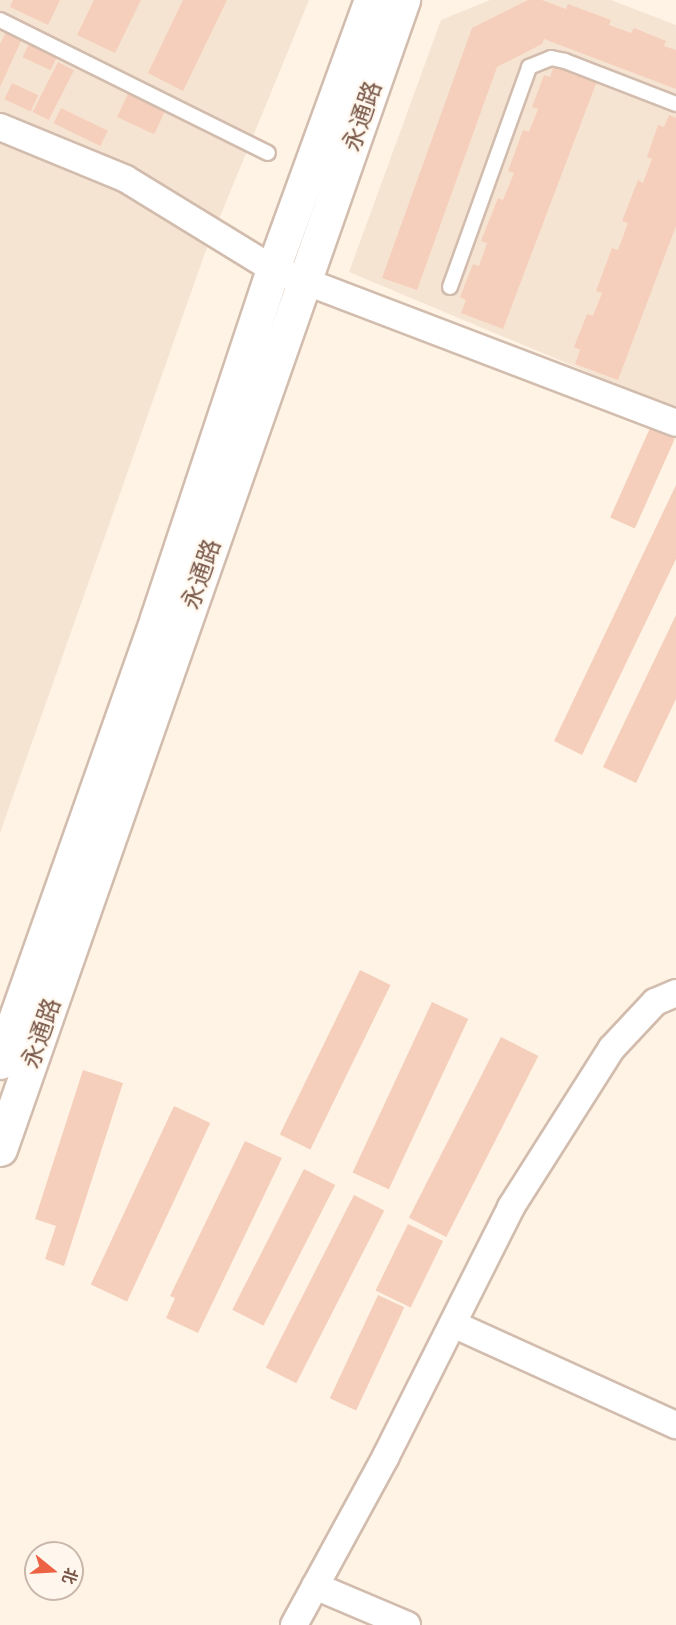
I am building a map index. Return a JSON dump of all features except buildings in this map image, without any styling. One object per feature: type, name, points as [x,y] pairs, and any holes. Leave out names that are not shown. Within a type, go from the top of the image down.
[{"type":"main road","name":"永通路","points":[[0,1062],[157,618],[273,269],[371,0]]},
{"type":"main road","name":"永通路","points":[[0,1149],[403,0]]},
{"type":"street","points":[[0,127],[126,179],[273,269],[676,423]]},
{"type":"street","points":[[294,1625],[386,1456],[511,1207],[612,1048],[669,1003]]},
{"type":"street","points":[[453,1324],[676,1425]]},
{"type":"street","points":[[315,1586],[407,1625]]},
{"type":"lane","points":[[0,20],[268,153]]},
{"type":"lane","points":[[450,287],[529,67],[551,58],[565,61],[676,104]]},
{"type":"shaded area","points":[[0,0],[309,0],[205,253],[0,833]]},
{"type":"shaded area","points":[[490,0],[611,0],[676,25],[676,409],[349,272],[441,20]]}]
